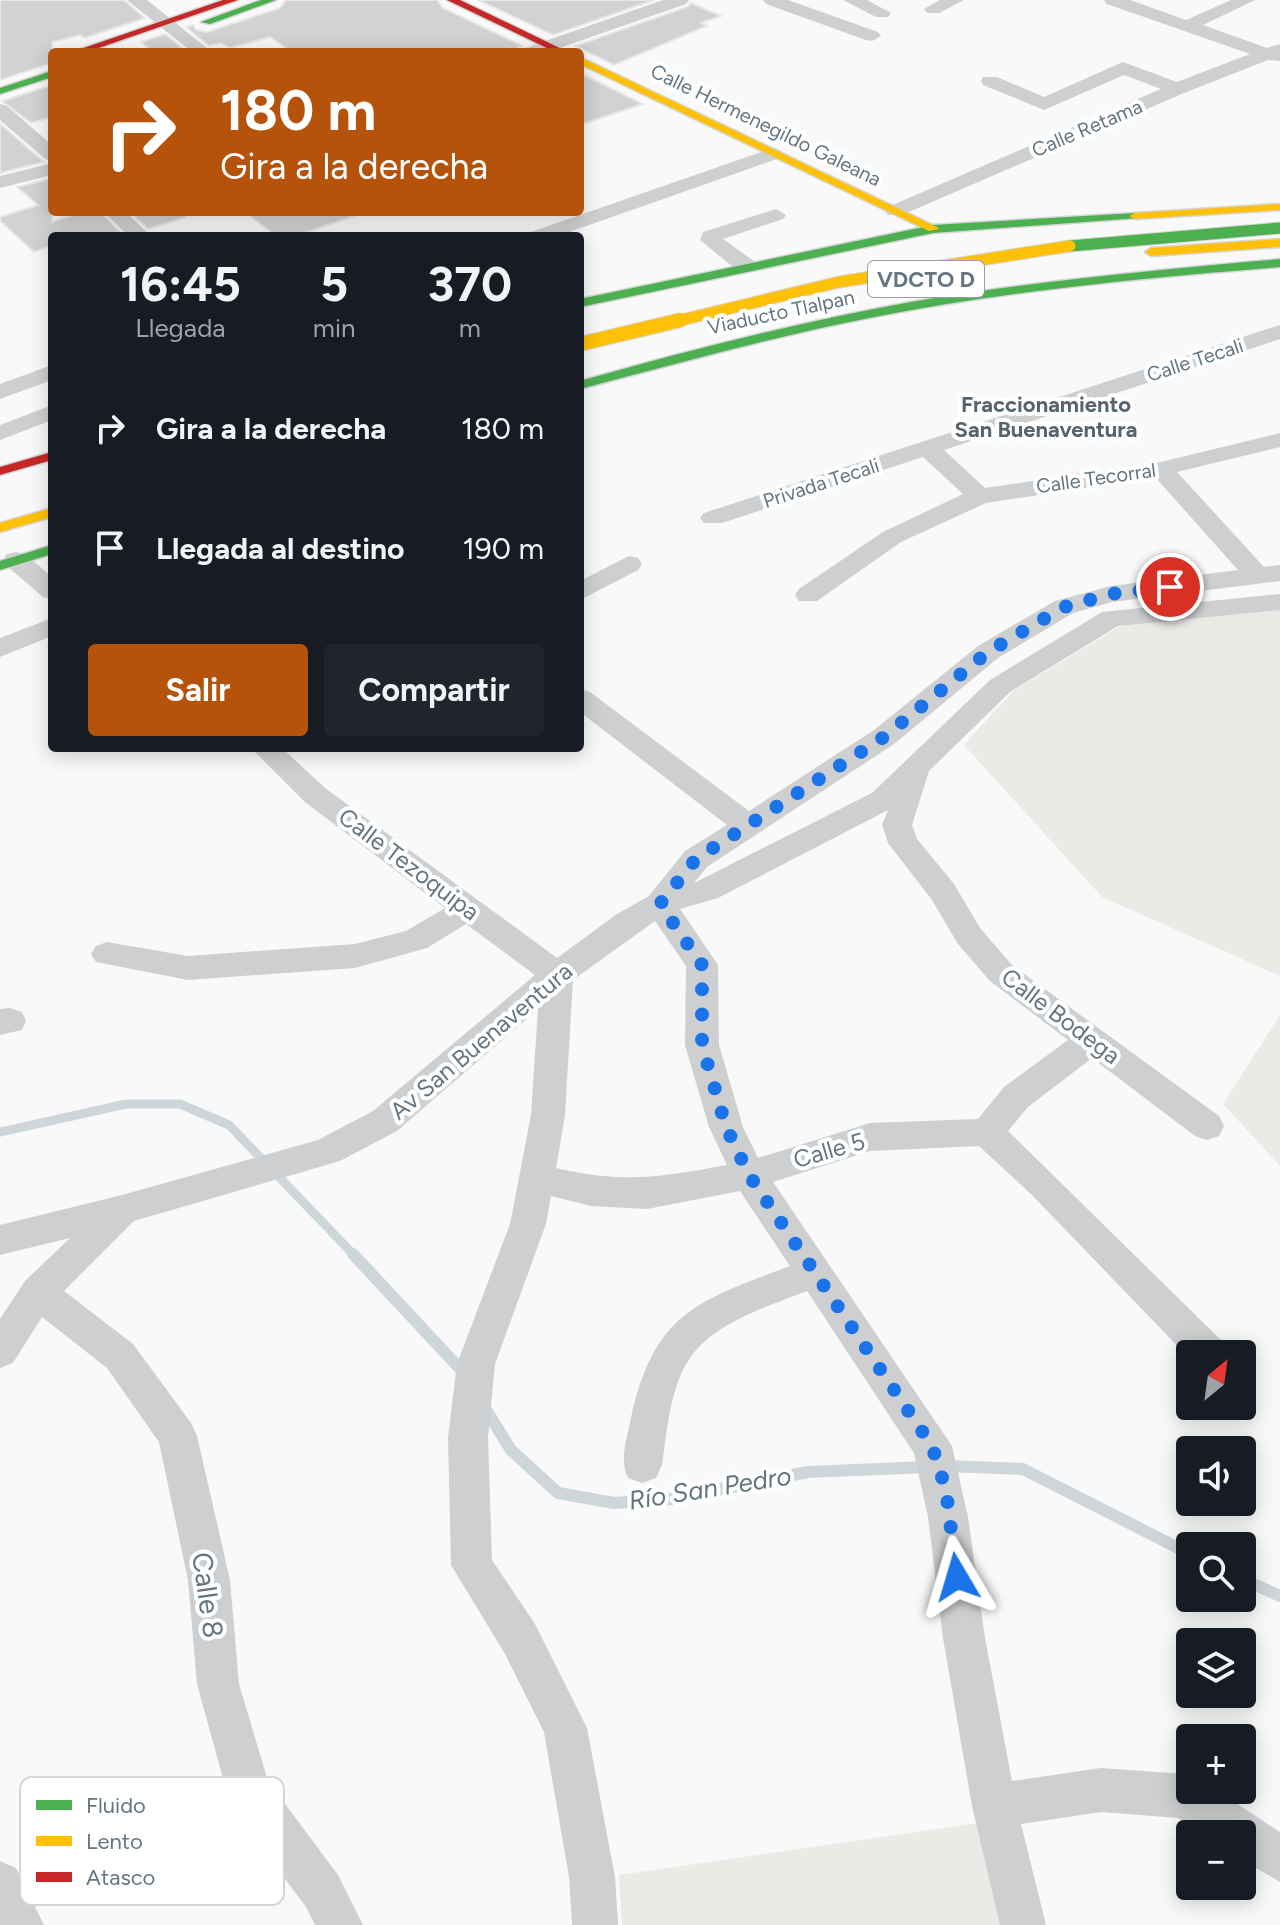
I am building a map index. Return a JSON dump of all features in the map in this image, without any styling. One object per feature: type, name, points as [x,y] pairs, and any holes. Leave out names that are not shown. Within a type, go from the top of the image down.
[{"type":"main road","points":[[125,48],[233,0]]},
{"type":"main road","points":[[92,48],[271,0]]},
{"type":"main road","points":[[452,0],[556,48]]},
{"type":"main road","points":[[0,78],[48,61]]},
{"type":"main road","name":"Calle Hermenegildo Galeana","points":[[584,62],[933,229]]},
{"type":"main road","points":[[0,91],[48,75]]},
{"type":"main road","points":[[584,302],[933,229],[1280,207]]},
{"type":"main road","points":[[584,343],[697,312],[898,269],[1085,242],[1280,228]]},
{"type":"main road","name":"Viaducto Tlalpan","points":[[584,337],[681,311],[908,263],[1083,240],[1280,228]]},
{"type":"main road","name":"Viaducto Tlalpan","points":[[584,355],[758,311],[932,278],[1072,259],[1280,241]]},
{"type":"main road","name":"Viaducto Tlalpan","points":[[584,384],[693,353],[912,306],[1053,287],[1280,263]]},
{"type":"main road","points":[[0,471],[48,457]]},
{"type":"main road","points":[[0,516],[48,501]]},
{"type":"main road","points":[[0,528],[48,513]]},
{"type":"main road","points":[[0,536],[48,521]]},
{"type":"main road","points":[[8,563],[48,550]]},
{"type":"street","points":[[136,0],[198,48]]},
{"type":"street","points":[[560,48],[680,0]]},
{"type":"street","points":[[772,0],[872,36]]},
{"type":"street","points":[[852,0],[882,13]]},
{"type":"street","points":[[933,9],[955,0]]},
{"type":"street","points":[[1113,0],[1276,54]]},
{"type":"street","points":[[1186,26],[1246,0]]},
{"type":"street","name":"Calle Retama","points":[[895,211],[1177,89],[1276,54]]},
{"type":"street","points":[[1022,114],[1123,68],[1177,89]]},
{"type":"street","points":[[990,81],[1044,104]]},
{"type":"street","points":[[0,110],[48,152]]},
{"type":"street","points":[[584,214],[773,154]]},
{"type":"street","points":[[0,182],[48,170]]},
{"type":"street","points":[[746,266],[711,240],[710,236],[776,215]]},
{"type":"street","points":[[118,216],[136,232]]},
{"type":"street","points":[[538,229],[579,216]]},
{"type":"street","name":"Calle Tecali","points":[[928,449],[1280,332]]},
{"type":"street","points":[[0,392],[48,374]]},
{"type":"street","points":[[0,433],[48,414]]},
{"type":"street","name":"Calle Tecorral","points":[[808,595],[892,537],[980,496],[1161,469],[1280,440]]},
{"type":"street","points":[[928,449],[980,496]]},
{"type":"street","name":"Privada Tecali","points":[[713,518],[928,449]]},
{"type":"street","points":[[1161,469],[1269,574]]},
{"type":"street","points":[[8,563],[48,588]]},
{"type":"street","points":[[584,590],[629,564]]},
{"type":"street","points":[[660,904],[696,859],[884,737],[988,652],[1064,607],[1111,594],[1269,574]]},
{"type":"street","points":[[660,904],[707,890],[882,800],[1000,686],[1111,618],[1280,602]]},
{"type":"street","points":[[0,648],[48,628]]},
{"type":"street","points":[[584,701],[749,826]]},
{"type":"street","name":"Calle Tezoquipa","points":[[269,752],[315,795],[557,975]]},
{"type":"street","name":"Calle Bodega","points":[[922,760],[900,810],[897,825],[903,843],[943,892],[969,936],[1001,973],[1207,1126]]},
{"type":"street","points":[[660,904],[702,965],[702,1045],[726,1127],[749,1175],[932,1446],[946,1490],[964,1635],[994,1806],[1023,1925]]},
{"type":"street","name":"Av San Buenaventura","points":[[122,1210],[328,1151],[385,1121],[557,975],[628,922],[660,904]]},
{"type":"street","points":[[107,954],[188,968],[355,956],[416,940],[468,908]]},
{"type":"street","points":[[557,975],[548,1115],[528,1224],[476,1364],[468,1437],[472,1565],[520,1639],[565,1728],[592,1877],[595,1925]]},
{"type":"street","points":[[1092,1040],[1016,1097],[987,1132],[1043,1184],[1196,1340]]},
{"type":"street","name":"Calle 5","points":[[536,1178],[591,1191],[647,1194],[749,1175],[870,1137],[987,1132]]},
{"type":"street","points":[[0,1240],[122,1210]]},
{"type":"street","points":[[0,1351],[38,1292],[122,1210]]},
{"type":"street","points":[[642,1465],[651,1411],[676,1345],[715,1314],[815,1272]]},
{"type":"street","name":"Calle 8","points":[[38,1292],[120,1356],[177,1436],[209,1580],[218,1684],[244,1777]]},
{"type":"street","points":[[994,1806],[1101,1790],[1185,1796],[1280,1859]]},
{"type":"street","name":"Calle 8","points":[[284,1840],[322,1891],[340,1925]]},
{"type":"street","points":[[0,1884],[21,1925]]},
{"type":"shaded area","points":[[1280,596],[1280,976],[1102,897],[964,745],[1013,691],[1137,616]]},
{"type":"shaded area","points":[[1280,1015],[1280,1166],[1223,1104]]},
{"type":"shaded area","points":[[978,1823],[1005,1925],[622,1925],[619,1875]]},
{"type":"building","points":[[0,0],[124,0],[145,18],[85,38],[80,35],[52,42],[52,48],[48,48],[48,64],[0,80]]},
{"type":"building","points":[[286,0],[437,0],[443,8],[523,46],[286,48],[270,37],[230,48],[221,43],[209,46],[186,27],[193,25],[196,30],[207,32],[280,8]]},
{"type":"building","points":[[478,0],[654,0],[553,35]]},
{"type":"building","points":[[691,3],[721,16],[701,23],[707,26],[614,65],[575,46]]},
{"type":"building","points":[[165,34],[182,48],[148,48],[141,42]]},
{"type":"building","points":[[584,75],[643,104],[584,124]]},
{"type":"building","points":[[48,86],[48,118],[31,123],[2,101]]},
{"type":"building","points":[[0,124],[43,161],[44,162],[0,173]]},
{"type":"building","points":[[48,179],[48,216],[52,216],[52,222],[71,216],[105,216],[120,232],[48,232],[48,247],[34,252],[0,221],[0,217],[38,205],[17,187]]},
{"type":"building","points":[[134,216],[186,216],[186,217],[148,229]]},
{"type":"building","points":[[250,216],[354,216],[307,232],[271,232]]},
{"type":"waterway","name":"Río San Pedro","points":[[0,1132],[126,1104],[180,1104],[229,1125],[355,1256]]},
{"type":"waterway","name":"Río San Pedro","points":[[353,1254],[463,1372]]},
{"type":"waterway","name":"Río San Pedro","points":[[485,1408],[511,1450],[558,1493],[614,1503],[671,1499],[808,1472],[927,1467]]},
{"type":"waterway","name":"Río San Pedro","points":[[945,1466],[1023,1469],[1176,1547]]},
{"type":"waterway","name":"Río San Pedro","points":[[1256,1585],[1280,1596]]},
{"type":"traffic: fast","points":[[206,22],[271,0]]},
{"type":"traffic: fast","points":[[0,91],[48,75]]},
{"type":"traffic: fast","points":[[584,302],[933,229],[1135,216]]},
{"type":"traffic: fast","points":[[1070,246],[1280,228]]},
{"type":"traffic: fast","points":[[584,384],[744,341],[957,298],[1141,275],[1280,263]]},
{"type":"traffic: fast","points":[[0,566],[48,550]]},
{"type":"traffic: slow","points":[[584,62],[933,229]]},
{"type":"traffic: slow","points":[[1135,216],[1280,207]]},
{"type":"traffic: slow","points":[[1151,252],[1280,243]]},
{"type":"traffic: slow","points":[[584,343],[839,282],[1070,246]]},
{"type":"traffic: slow","points":[[0,528],[48,513]]},
{"type":"traffic: jam","points":[[89,48],[233,0]]},
{"type":"traffic: jam","points":[[452,0],[554,48]]},
{"type":"traffic: jam","points":[[0,471],[48,457]]},
{"type":"district","name":"Fraccionamiento San Buenaventura","points":[[1046,416]]},
{"type":"route","points":[[957,1577],[946,1490],[932,1446],[749,1175],[726,1127],[702,1045],[702,965],[660,904],[696,859],[884,737],[988,652],[1064,607],[1111,594],[1170,587]]}]
